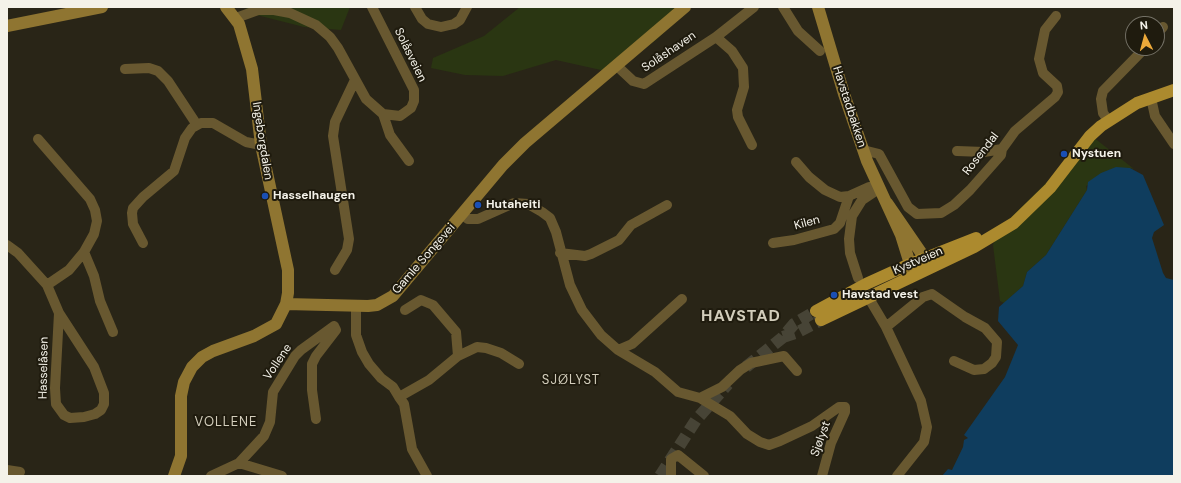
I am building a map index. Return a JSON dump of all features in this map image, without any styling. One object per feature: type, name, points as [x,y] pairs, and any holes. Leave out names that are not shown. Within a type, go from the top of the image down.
[{"type":"main road","points":[[7,26],[102,7]]},
{"type":"main road","name":"Ingeborgdalen","points":[[226,7],[236,18],[245,39],[252,69],[261,145],[288,270],[288,293],[286,304]]},
{"type":"main road","name":"Gamle Songevei","points":[[286,304],[356,307],[377,304],[393,296],[463,215],[503,165],[525,143],[618,66],[685,7]]},
{"type":"main road","name":"Havstadbakken","points":[[818,7],[841,86],[863,150],[901,235],[910,264]]},
{"type":"main road","name":"Kystveien","points":[[1022,215],[971,240],[923,258],[866,284],[819,315],[974,247],[1014,224],[1050,188],[1090,136],[1108,120],[1123,110],[1174,90]]},
{"type":"main road","name":"Havstadbakken","points":[[887,203],[917,245],[923,258]]},
{"type":"main road","points":[[910,264],[921,271],[923,258]]},
{"type":"main road","points":[[174,476],[182,450],[181,396],[184,382],[192,367],[202,356],[213,350],[266,331],[276,324],[286,304]]},
{"type":"street","name":"Solåsveien","points":[[372,7],[414,90],[414,101],[411,108],[406,113],[394,117],[383,114]]},
{"type":"street","points":[[415,7],[422,19],[428,24],[441,27],[454,24],[460,20],[467,7]]},
{"type":"street","name":"Solåshaven","points":[[618,66],[633,81],[644,84],[716,37],[754,7]]},
{"type":"street","points":[[783,7],[798,31],[820,51]]},
{"type":"street","points":[[236,18],[258,10],[274,10],[290,13],[308,20],[330,37],[366,99],[383,114],[390,135],[409,161]]},
{"type":"street","name":"Rosendal","points":[[863,150],[879,154],[908,206],[917,214],[922,215],[941,213],[954,204],[970,190],[1001,155],[1002,149],[1015,131],[1055,97],[1058,92],[1057,86],[1043,73],[1039,59],[1045,30],[1056,16]]},
{"type":"street","name":"Solåshaven","points":[[716,37],[732,51],[743,68],[744,87],[737,110],[738,117],[752,145]]},
{"type":"street","points":[[1108,120],[1103,113],[1101,99],[1103,91],[1136,56]]},
{"type":"street","points":[[125,69],[148,68],[158,71],[168,81],[197,125]]},
{"type":"street","points":[[335,270],[347,250],[349,239],[333,136],[335,122],[355,80]]},
{"type":"street","points":[[1151,98],[1155,116],[1174,144]]},
{"type":"street","points":[[143,243],[133,224],[132,213],[134,208],[143,197],[174,171],[185,138],[197,125],[207,122],[213,123],[246,142],[261,145]]},
{"type":"street","points":[[38,139],[90,200],[95,210],[97,221],[96,227],[84,252],[69,270],[48,286]]},
{"type":"street","points":[[956,151],[984,152],[1002,149]]},
{"type":"street","points":[[796,162],[809,177],[824,190],[840,197],[849,196],[868,187],[880,188]]},
{"type":"street","points":[[858,278],[850,253],[849,239],[852,216],[862,200],[880,188]]},
{"type":"street","name":"Kilen","points":[[773,243],[834,229],[840,223],[849,196]]},
{"type":"street","points":[[463,215],[473,220],[514,203],[528,204],[550,218],[556,232],[560,253],[570,284],[582,310],[601,335],[618,350],[655,372],[678,392],[700,398],[722,387],[740,370],[751,363],[784,356],[796,371]]},
{"type":"street","points":[[560,253],[585,256],[592,254],[619,240],[631,225],[667,205]]},
{"type":"street","name":"Hasselåsen","points":[[7,245],[18,253],[48,286],[59,313],[94,367],[102,385],[104,404],[101,410],[95,414],[84,417],[70,418],[64,415],[56,404],[55,388],[59,313]]},
{"type":"street","points":[[84,252],[94,276],[100,300],[114,332]]},
{"type":"street","points":[[886,327],[923,297],[932,294],[965,318],[985,328],[997,342],[996,357],[992,363],[984,369],[974,370],[954,361]]},
{"type":"street","points":[[618,350],[632,344],[682,299]]},
{"type":"street","points":[[405,310],[421,300],[433,305],[456,332],[458,356]]},
{"type":"street","points":[[870,300],[886,327],[921,401],[927,427],[924,442],[896,476]]},
{"type":"street","points":[[356,307],[356,335],[362,352],[369,364],[381,378],[393,387],[404,404],[412,449],[427,476]]},
{"type":"street","name":"Vollene","points":[[211,476],[239,463],[264,436],[270,422],[273,392],[295,356],[334,326],[336,330],[316,356],[312,364],[312,390],[316,419]]},
{"type":"street","points":[[399,397],[429,380],[458,356],[477,348],[486,348],[501,353],[519,364]]},
{"type":"street","name":"Sjølyst","points":[[700,398],[725,413],[753,438],[769,445],[812,426],[839,407],[845,407],[846,412],[831,443],[822,476]]},
{"type":"street","points":[[671,476],[671,459],[678,455],[704,476]]},
{"type":"street","points":[[239,463],[282,476]]},
{"type":"street","points":[[7,470],[20,472]]},
{"type":"green space","points":[[247,7],[350,7],[341,30],[304,27],[245,12]]},
{"type":"green space","points":[[520,7],[691,7],[656,40],[610,72],[556,60],[503,76],[465,75],[431,68],[433,58],[484,36]]},
{"type":"green space","points":[[1093,137],[1134,169],[1130,168],[1086,186],[1087,190],[1046,255],[1027,272],[1023,286],[1004,303],[1000,301],[993,245],[1001,227]]},
{"type":"water","points":[[1116,167],[1130,168],[1143,175],[1164,225],[1154,232],[1152,238],[1163,273],[1166,278],[1174,280],[1174,476],[942,476],[948,469],[952,470],[963,447],[964,440],[968,438],[964,435],[1005,377],[1018,345],[998,321],[999,307],[1023,286],[1027,272],[1046,255],[1087,190],[1088,182],[1101,173]]},
{"type":"tunnel","points":[[746,367],[782,338],[794,324],[816,311]]},
{"type":"tunnel","points":[[783,337],[798,332],[821,320]]},
{"type":"tunnel","points":[[660,476],[696,420],[728,384]]},
{"type":"place","name":"Nystuen","points":[[1064,154]]},
{"type":"place","name":"Hasselhaugen","points":[[265,196]]},
{"type":"place","name":"Hutaheiti","points":[[478,205]]},
{"type":"place","name":"Havstad vest","points":[[834,295]]},
{"type":"district","name":"HAVSTAD","points":[[741,317]]},
{"type":"district","name":"SJØLYST","points":[[571,381]]},
{"type":"district","name":"VOLLENE","points":[[226,423]]}]
